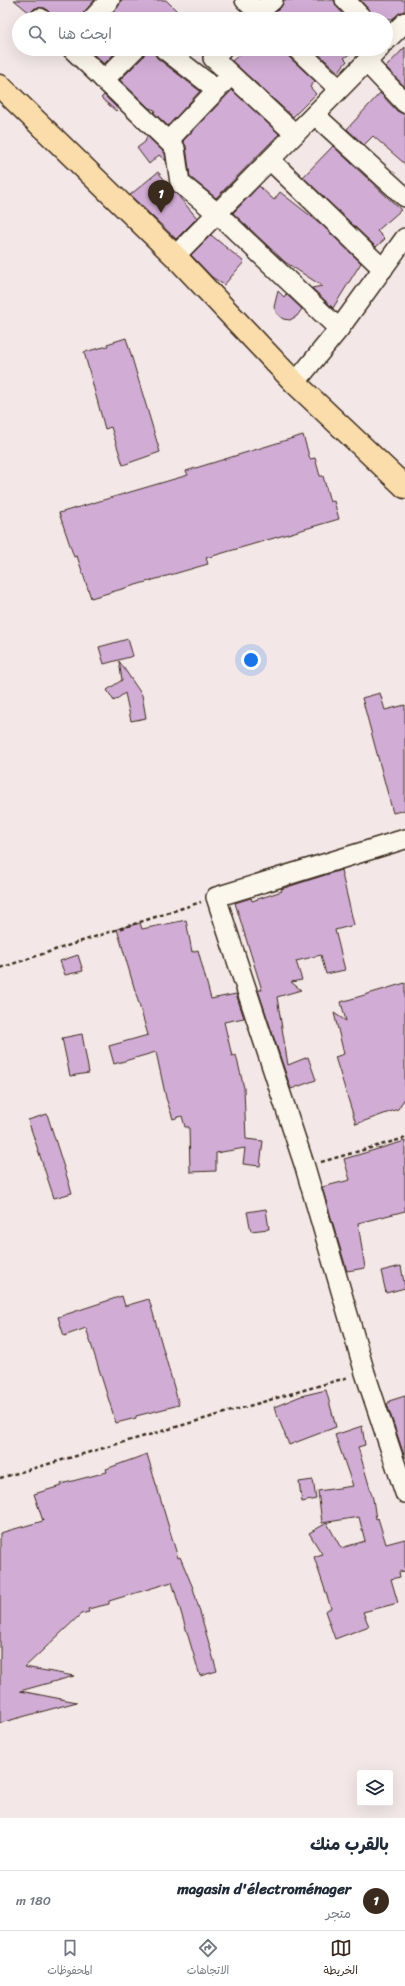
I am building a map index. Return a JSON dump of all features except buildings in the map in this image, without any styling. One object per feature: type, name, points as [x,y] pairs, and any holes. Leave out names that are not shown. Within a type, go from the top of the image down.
[{"type":"main road","points":[[0,86],[175,256],[295,383],[405,487]]},
{"type":"street","points":[[99,12],[110,0]]},
{"type":"street","points":[[256,12],[273,0]]},
{"type":"street","points":[[344,0],[356,12]]},
{"type":"street","points":[[393,35],[405,22]]},
{"type":"street","points":[[79,56],[175,148],[180,183],[217,213],[339,329]]},
{"type":"street","points":[[104,80],[128,56]]},
{"type":"street","points":[[173,56],[217,90]]},
{"type":"street","points":[[214,56],[212,58],[295,134]]},
{"type":"street","points":[[304,56],[339,89]]},
{"type":"street","points":[[175,256],[372,56],[405,102]]},
{"type":"street","points":[[168,141],[231,75]]},
{"type":"street","points":[[315,115],[405,197]]},
{"type":"street","points":[[270,160],[383,269]]},
{"type":"street","points":[[295,383],[339,329],[405,238]]},
{"type":"street","points":[[405,838],[216,897],[305,1166],[365,1373],[405,1493]]},
{"type":"path","points":[[0,968],[216,897]]},
{"type":"path","points":[[305,1166],[405,1138]]},
{"type":"path","points":[[0,1478],[365,1373]]},
{"type":"place","name":"magasin d'électroménager","points":[[161,213]]}]
